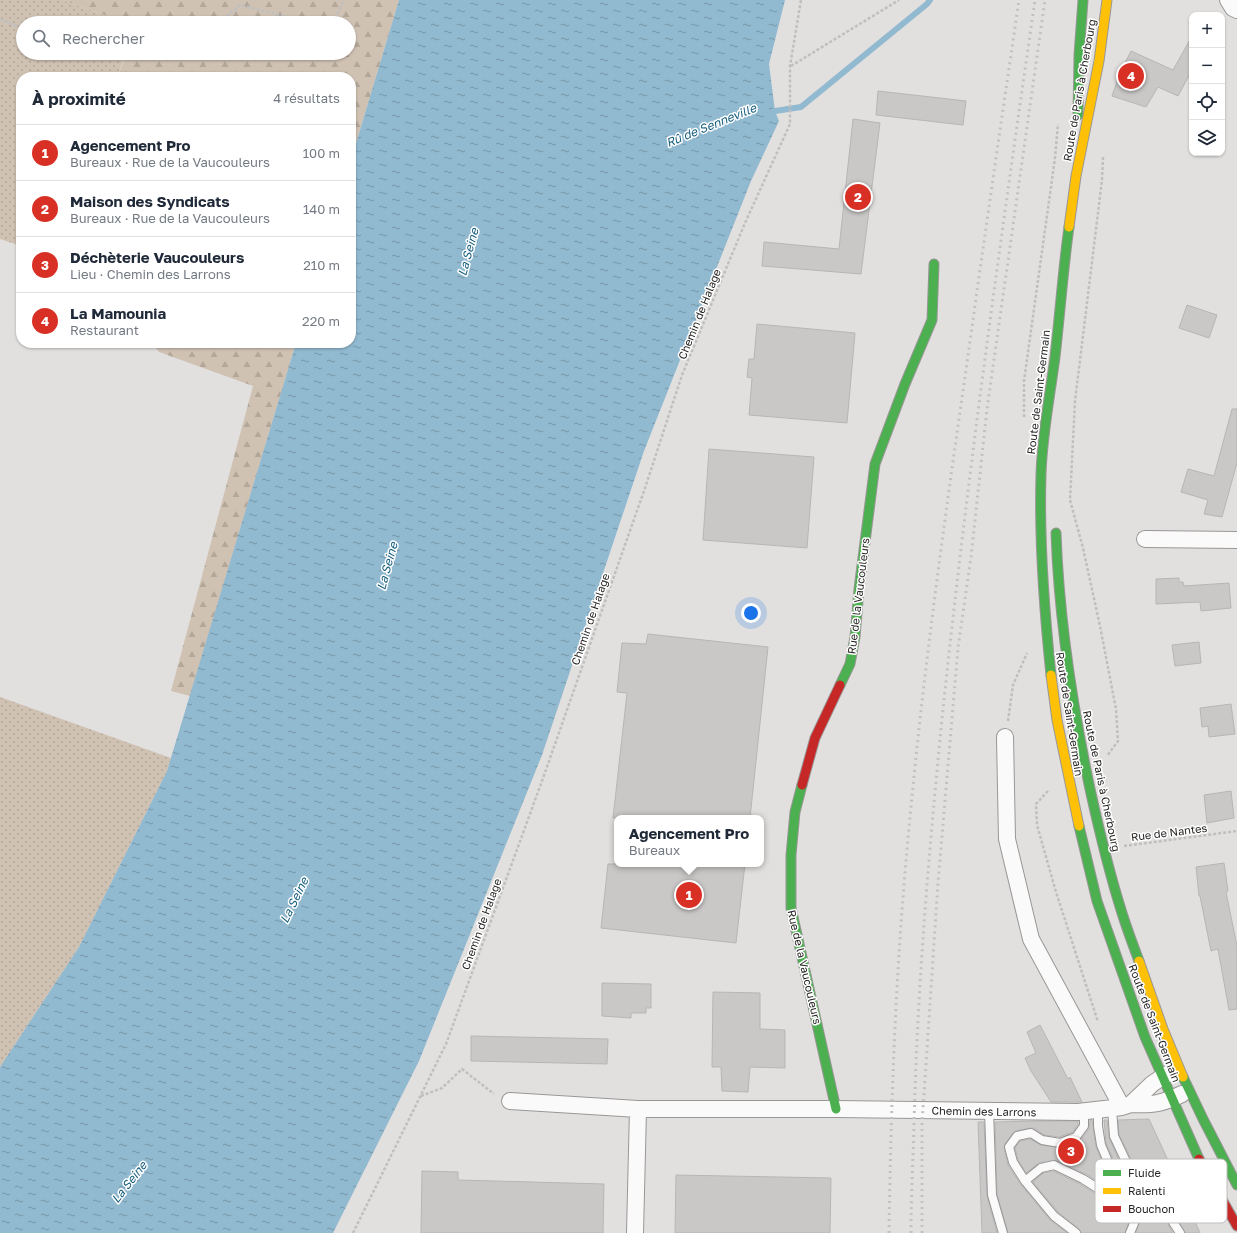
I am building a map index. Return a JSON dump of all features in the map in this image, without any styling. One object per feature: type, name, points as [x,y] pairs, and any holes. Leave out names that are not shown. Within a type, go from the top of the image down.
[{"type":"main road","name":"Route de Paris à Cherbourg","points":[[1076,176],[1079,55],[1083,0]]},
{"type":"main road","name":"Route de Paris à Cherbourg","points":[[1076,176],[1099,61],[1107,0]]},
{"type":"main road","name":"Route de Saint-Germain","points":[[1076,176],[1066,250],[1055,356],[1044,434],[1041,474],[1043,587],[1048,653],[1057,720],[1076,819],[1097,900],[1145,1037],[1200,1159]]},
{"type":"main road","name":"Rue de la Vaucouleurs","points":[[836,1109],[791,908],[791,855],[795,812],[815,738],[850,664],[855,637],[860,581],[875,464],[905,384],[932,320],[934,264]]},
{"type":"main road","points":[[1055,356],[1055,420]]},
{"type":"main road","name":"Route de Paris à Cherbourg","points":[[1055,523],[1061,608],[1069,674],[1076,720],[1104,848],[1122,912],[1146,983],[1180,1068],[1224,1159]]},
{"type":"main road","name":"Route de Paris à Cherbourg","points":[[1227,1166],[1237,1186]]},
{"type":"main road","name":"Route de Saint-Germain","points":[[1227,1208],[1237,1226]]},
{"type":"street","points":[[1228,0],[1233,8],[1237,10]]},
{"type":"street","points":[[1145,539],[1237,540]]},
{"type":"street","points":[[1005,737],[1007,839],[1031,939],[1109,1108],[1180,1068]]},
{"type":"street","name":"Chemin des Larrons","points":[[836,1109],[989,1111],[1109,1108],[1156,1104],[1172,1099],[1190,1090]]},
{"type":"street","points":[[510,1101],[638,1109],[836,1109]]},
{"type":"street","points":[[635,1233],[638,1109]]},
{"type":"lane","points":[[1076,1233],[1054,1216],[1025,1181],[1013,1162],[1009,1147],[1017,1136],[1031,1133],[1042,1140],[1060,1143],[1076,1137],[1084,1126],[1109,1108]]},
{"type":"lane","points":[[1107,1159],[1101,1145],[1098,1126],[1109,1108]]},
{"type":"lane","points":[[1109,1108],[1114,1136],[1125,1159]]},
{"type":"lane","points":[[989,1111],[992,1195],[1003,1233]]},
{"type":"lane","points":[[1025,1181],[1041,1168],[1054,1165],[1095,1187]]},
{"type":"lane","points":[[1130,1233],[1134,1223]]},
{"type":"lane","points":[[1174,1223],[1180,1233]]},
{"type":"path","points":[[336,16],[344,0]]},
{"type":"path","name":"Chemin de Halage","points":[[353,1233],[446,1044],[539,788],[682,375],[745,222],[790,124],[790,66],[801,0]]},
{"type":"path","points":[[790,66],[899,0]]},
{"type":"path","points":[[227,16],[240,5],[284,16]]},
{"type":"path","points":[[0,19],[16,26]]},
{"type":"path","points":[[1103,156],[1102,180],[1075,401],[1070,500],[1084,548],[1116,709],[1118,741],[1107,756]]},
{"type":"path","points":[[1048,791],[1036,804],[1037,825],[1056,892],[1099,1024]]},
{"type":"path","name":"Rue de Nantes","points":[[1104,848],[1237,831]]},
{"type":"path","points":[[420,1096],[442,1088],[462,1069],[493,1093],[510,1101]]},
{"type":"green space","points":[[0,0],[62,0],[107,16],[16,16],[16,60],[123,60],[119,72],[16,72],[16,244],[0,239]]},
{"type":"green space","points":[[62,0],[399,0],[356,143],[356,72],[119,72],[124,60],[356,60],[356,16],[107,16]]},
{"type":"green space","points":[[156,348],[294,348],[190,696],[171,691],[253,386],[159,352]]},
{"type":"green space","points":[[0,697],[171,758],[167,771],[79,947],[0,1067]]},
{"type":"water","name":"La Seine","points":[[399,0],[785,0],[769,64],[775,111],[779,121],[751,181],[644,451],[542,755],[419,1061],[333,1233],[0,1233],[0,1067],[79,947],[167,771],[294,348],[356,348],[356,143]]},
{"type":"building","points":[[1189,41],[1189,76],[1178,96],[1158,87],[1146,107],[1112,96],[1120,73],[1131,51],[1173,70]]},
{"type":"building","points":[[878,91],[966,101],[963,125],[876,115]]},
{"type":"building","points":[[853,119],[880,123],[861,274],[762,266],[764,242],[839,249]]},
{"type":"building","points":[[1187,305],[1217,315],[1209,338],[1179,328]]},
{"type":"building","points":[[757,324],[855,333],[847,423],[749,415],[752,378],[747,377],[749,359],[754,359]]},
{"type":"building","points":[[1232,409],[1237,409],[1237,463],[1222,517],[1204,514],[1208,500],[1181,492],[1188,469],[1214,476]]},
{"type":"building","points":[[709,449],[814,457],[807,548],[703,540]]},
{"type":"building","points":[[1179,578],[1179,582],[1183,582],[1184,586],[1229,583],[1231,608],[1201,611],[1200,602],[1156,604],[1156,579]]},
{"type":"building","points":[[648,634],[768,647],[750,815],[614,815],[613,818],[627,693],[617,692],[622,643],[646,644]]},
{"type":"building","points":[[1199,642],[1201,663],[1175,666],[1172,645]]},
{"type":"building","points":[[1231,704],[1235,734],[1209,737],[1208,726],[1202,727],[1200,708]]},
{"type":"building","points":[[1231,791],[1234,818],[1207,823],[1204,795]]},
{"type":"building","points":[[1224,863],[1228,891],[1226,892],[1237,946],[1237,1009],[1229,1010],[1218,949],[1211,951],[1199,896],[1196,867]]},
{"type":"building","points":[[608,864],[614,864],[614,867],[745,867],[736,943],[601,928]]},
{"type":"building","points":[[602,983],[651,984],[651,1008],[646,1008],[646,1013],[631,1013],[631,1018],[602,1016]]},
{"type":"building","points":[[713,992],[760,993],[760,1029],[785,1030],[785,1068],[750,1067],[748,1092],[722,1091],[721,1067],[712,1067]]},
{"type":"building","points":[[1040,1025],[1068,1079],[1070,1077],[1082,1102],[1051,1102],[1031,1071],[1025,1058],[1036,1053],[1027,1032]]},
{"type":"building","points":[[471,1036],[608,1039],[607,1064],[471,1061]]},
{"type":"building","points":[[1149,1119],[1167,1159],[1131,1159],[1119,1135],[1118,1120]]},
{"type":"building","points":[[1090,1120],[1092,1120],[1096,1147],[1101,1159],[1095,1159],[1095,1180],[1056,1160],[1039,1163],[1026,1173],[1018,1160],[1015,1148],[1020,1141],[1030,1139],[1041,1145],[1062,1148],[1080,1141],[1089,1129]]},
{"type":"building","points":[[1104,1120],[1107,1120],[1109,1138],[1119,1159],[1113,1159],[1106,1143]]},
{"type":"building","points":[[1078,1121],[1078,1124],[1073,1132],[1059,1137],[1044,1135],[1034,1128],[1016,1131],[1005,1144],[1004,1148],[1008,1165],[1021,1185],[1050,1220],[1067,1233],[1008,1233],[997,1194],[995,1122]]},
{"type":"building","points":[[978,1122],[984,1122],[987,1195],[997,1233],[982,1233]]},
{"type":"building","points":[[422,1171],[458,1172],[458,1180],[604,1184],[603,1233],[421,1233]]},
{"type":"building","points":[[1053,1171],[1080,1184],[1095,1193],[1095,1223],[1128,1223],[1125,1233],[1081,1233],[1079,1229],[1058,1212],[1033,1182],[1043,1173]]},
{"type":"building","points":[[676,1175],[831,1178],[830,1233],[675,1233]]},
{"type":"building","points":[[1139,1223],[1167,1223],[1173,1233],[1136,1233]]},
{"type":"building","points":[[1179,1223],[1196,1223],[1200,1233],[1185,1233]]},
{"type":"waterway","name":"Rû de Senneville","points":[[768,114],[775,111],[801,107],[930,0]]},
{"type":"railway","points":[[889,1233],[897,980],[904,879],[927,656],[985,231],[1019,0]]},
{"type":"railway","points":[[911,1233],[915,1077],[920,978],[941,729],[972,455],[1035,0]]},
{"type":"railway","points":[[922,1233],[922,1121],[938,883],[958,648],[971,557],[987,409],[1045,0]]},
{"type":"traffic: fast","points":[[1078,115],[1079,55],[1083,0]]},
{"type":"traffic: fast","points":[[1051,675],[1043,575],[1041,475],[1069,227]]},
{"type":"traffic: fast","points":[[840,685],[850,664],[855,637],[859,589],[875,464],[905,384],[932,320],[934,264]]},
{"type":"traffic: fast","points":[[1056,533],[1063,630],[1083,757],[1117,898],[1139,961]]},
{"type":"traffic: fast","points":[[802,785],[795,812],[791,855],[791,908],[836,1109]]},
{"type":"traffic: fast","points":[[1079,826],[1097,901],[1145,1037],[1199,1159]]},
{"type":"traffic: fast","points":[[1183,1077],[1224,1159]]},
{"type":"traffic: fast","points":[[1227,1166],[1237,1185]]},
{"type":"traffic: slow","points":[[1069,227],[1076,176],[1099,61],[1107,0]]},
{"type":"traffic: slow","points":[[1051,675],[1057,720],[1079,826]]},
{"type":"traffic: slow","points":[[1139,961],[1163,1029],[1183,1077]]},
{"type":"traffic: jam","points":[[802,785],[815,738],[840,685]]},
{"type":"traffic: jam","points":[[1227,1208],[1237,1226]]},
{"type":"place","name":"La Mamounia","points":[[1131,76]]},
{"type":"place","name":"Maison des Syndicats","points":[[858,197]]},
{"type":"place","name":"Agencement Pro","points":[[689,895]]},
{"type":"place","name":"Déchèterie Vaucouleurs","points":[[1071,1151]]}]
